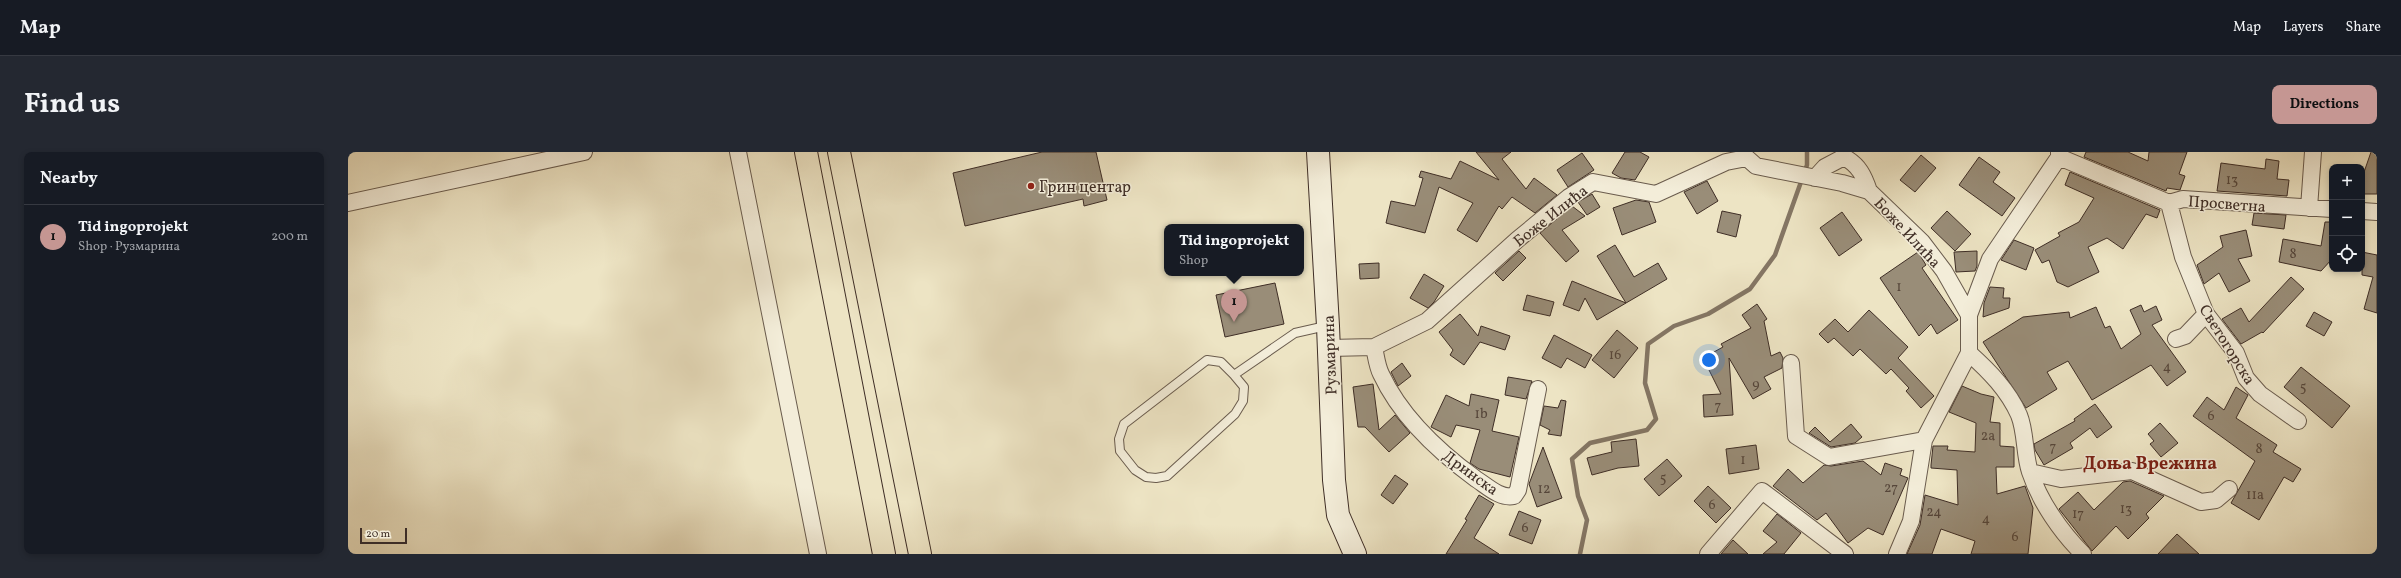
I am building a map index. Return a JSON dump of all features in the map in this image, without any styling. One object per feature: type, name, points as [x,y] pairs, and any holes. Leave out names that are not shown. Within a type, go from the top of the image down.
[{"type":"highway","points":[[806,152],[884,554]]},
{"type":"highway","points":[[840,152],[920,554]]},
{"type":"main road","name":"Рузмарина","points":[[1318,152],[1328,326],[1334,480],[1338,515],[1355,554]]},
{"type":"street","points":[[348,203],[584,152]]},
{"type":"street","points":[[738,152],[818,554]]},
{"type":"street","points":[[2309,208],[2313,152]]},
{"type":"street","name":"Боже Илића","points":[[1815,178],[1825,167],[1842,154],[1854,162],[1864,177],[1869,192]]},
{"type":"street","points":[[1896,554],[1912,520],[1924,440],[1969,353],[1969,314],[1990,259],[2059,154]]},
{"type":"street","name":"Просветна","points":[[2059,154],[2169,203],[2183,199],[2329,210]]},
{"type":"street","name":"Боже Илића","points":[[1329,348],[1374,347],[1427,321],[1517,240],[1569,197],[1593,182],[1656,194],[1726,162],[1747,155],[1756,166],[1842,183],[1869,192],[1922,242],[1944,271],[1969,314]]},
{"type":"street","name":"Светогорска","points":[[2169,203],[2183,257],[2206,314],[2236,353],[2246,378],[2260,394],[2298,421]]},
{"type":"street","points":[[2365,211],[2377,212]]},
{"type":"street","points":[[2176,339],[2185,336],[2206,314]]},
{"type":"street","name":"Дринска","points":[[1374,347],[1380,373],[1400,404],[1425,435],[1449,459],[1491,490],[1507,497],[1514,496],[1518,490],[1538,389]]},
{"type":"street","points":[[1969,353],[1996,378],[2019,415],[2030,472],[2044,503],[2072,542],[2083,554]]},
{"type":"street","points":[[1791,363],[1796,436],[1828,457],[1924,440]]},
{"type":"street","points":[[2030,472],[2061,480],[2132,471],[2201,502],[2216,500],[2229,489]]},
{"type":"street","points":[[1708,554],[1762,491],[1845,554]]},
{"type":"lane","points":[[1234,375],[1295,333],[1328,326]]},
{"type":"lane","points":[[1207,360],[1221,362],[1234,375],[1244,387],[1243,401],[1235,414],[1167,476],[1146,477],[1135,470],[1120,451],[1119,439],[1124,424],[1207,360]]},
{"type":"building","points":[[1042,152],[1096,152],[1107,200],[1084,206],[1083,199],[965,226],[953,173]]},
{"type":"building","points":[[1476,152],[1511,152],[1502,159],[1526,189],[1534,178],[1557,195],[1535,213],[1512,197],[1502,209],[1499,206],[1477,242],[1457,230],[1473,203],[1439,187],[1425,233],[1386,223],[1391,201],[1415,206],[1423,178],[1419,177],[1421,171],[1451,179],[1460,161],[1499,180]]},
{"type":"building","points":[[1625,152],[1640,152],[1649,157],[1635,180],[1621,178],[1612,173]]},
{"type":"building","points":[[2086,152],[2128,152],[2148,161],[2149,152],[2187,152],[2179,174],[2185,176],[2180,190],[2167,188],[2166,191],[2084,157]]},
{"type":"building","points":[[2371,152],[2377,152],[2377,194],[2365,194],[2365,169]]},
{"type":"building","points":[[1582,153],[1594,170],[1568,187],[1557,170]]},
{"type":"building","points":[[1921,155],[1936,168],[1915,192],[1900,180]]},
{"type":"building","points":[[1979,157],[2000,172],[1993,182],[2015,198],[2002,216],[1959,185]]},
{"type":"building","points":[[2266,159],[2279,161],[2277,179],[2289,180],[2287,196],[2217,191],[2221,163],[2265,169]]},
{"type":"building","points":[[2070,172],[2160,210],[2157,218],[2146,214],[2123,249],[2107,238],[2088,247],[2099,272],[2068,287],[2057,282],[2049,260],[2042,263],[2035,250],[2060,236],[2058,233],[2079,222],[2094,198],[2065,185]]},
{"type":"building","points":[[1707,181],[1718,201],[1697,214],[1684,192]]},
{"type":"building","points":[[1592,194],[1600,207],[1587,215],[1578,202]]},
{"type":"building","points":[[1636,200],[1649,202],[1656,222],[1622,235],[1613,208]]},
{"type":"building","points":[[1572,206],[1585,216],[1562,230],[1579,251],[1566,262],[1540,233]]},
{"type":"building","points":[[1722,211],[1741,215],[1736,237],[1717,232]]},
{"type":"building","points":[[1947,211],[1971,234],[1955,251],[1931,228]]},
{"type":"building","points":[[1842,212],[1862,240],[1839,256],[1820,228]]},
{"type":"building","points":[[2254,213],[2286,215],[2284,229],[2252,225]]},
{"type":"building","points":[[2325,222],[2329,222],[2329,262],[2321,271],[2279,262],[2283,239],[2321,246]]},
{"type":"building","points":[[2246,230],[2252,256],[2238,259],[2250,281],[2229,292],[2219,273],[2204,284],[2197,265],[2223,247],[2220,236]]},
{"type":"building","points":[[2014,240],[2034,248],[2026,270],[2001,260]]},
{"type":"building","points":[[1615,245],[1634,277],[1658,263],[1667,279],[1597,320],[1585,298],[1579,311],[1563,305],[1572,281],[1626,303],[1597,256]]},
{"type":"building","points":[[1519,251],[1526,258],[1503,281],[1495,273]]},
{"type":"building","points":[[1977,251],[1977,266],[1975,271],[1956,272],[1954,252]]},
{"type":"building","points":[[1918,252],[1926,265],[1922,268],[1958,320],[1937,334],[1931,324],[1919,336],[1880,278]]},
{"type":"building","points":[[2365,253],[2377,255],[2377,313],[2364,309],[2373,277],[2362,275],[2362,272],[2365,272]]},
{"type":"building","points":[[1379,263],[1379,278],[1360,279],[1359,264]]},
{"type":"building","points":[[1424,274],[1444,286],[1434,302],[1428,308],[1410,298]]},
{"type":"building","points":[[2291,277],[2304,289],[2263,333],[2262,332],[2241,344],[2222,319],[2241,308],[2249,322]]},
{"type":"building","points":[[1275,283],[1284,324],[1225,337],[1216,295]]},
{"type":"building","points":[[1990,287],[2004,288],[2003,298],[2010,298],[2009,308],[1983,317],[1984,303]]},
{"type":"building","points":[[1527,295],[1554,302],[1550,316],[1523,310]]},
{"type":"building","points":[[1757,304],[1767,319],[1764,321],[1771,356],[1780,352],[1783,358],[1782,368],[1764,377],[1771,389],[1753,399],[1729,358],[1733,415],[1704,417],[1703,395],[1721,394],[1703,358],[1723,347],[1721,344],[1751,328],[1742,315]]},
{"type":"building","points":[[2141,305],[2144,312],[2156,306],[2162,320],[2152,325],[2186,372],[2167,386],[2151,365],[2092,400],[2068,361],[2047,372],[2057,389],[2026,408],[1983,342],[2023,317],[2069,312],[2070,318],[2096,307],[2105,328],[2110,326],[2121,349],[2141,334],[2130,310]]},
{"type":"building","points":[[1869,310],[1908,347],[1898,358],[1934,396],[1921,408],[1906,391],[1909,388],[1891,369],[1886,374],[1860,349],[1853,356],[1834,338],[1828,343],[1819,334],[1835,319],[1848,332]]},
{"type":"building","points":[[2314,312],[2332,322],[2324,336],[2306,326]]},
{"type":"building","points":[[1460,314],[1478,336],[1481,326],[1510,336],[1505,350],[1480,342],[1464,365],[1450,355],[1453,350],[1439,332]]},
{"type":"building","points":[[1617,330],[1638,348],[1614,378],[1592,360]]},
{"type":"building","points":[[1554,335],[1592,355],[1585,368],[1567,358],[1561,368],[1542,358]]},
{"type":"building","points":[[1402,363],[1411,376],[1398,386],[1391,372]]},
{"type":"building","points":[[2301,367],[2350,406],[2332,428],[2284,387]]},
{"type":"building","points":[[1508,377],[1532,381],[1526,399],[1505,395]]},
{"type":"building","points":[[1373,384],[1379,430],[1395,415],[1410,433],[1389,452],[1365,427],[1358,427],[1353,387]]},
{"type":"building","points":[[1962,386],[1981,394],[1994,397],[1990,422],[2000,423],[2000,446],[2014,447],[2014,467],[1996,467],[1997,494],[2025,486],[2033,508],[2028,554],[1971,554],[1975,541],[1941,529],[1932,554],[1907,554],[1920,525],[1925,495],[1958,505],[1957,470],[1931,468],[1931,465],[1933,446],[1948,446],[1947,450],[1975,452],[1976,423],[1949,412]]},
{"type":"building","points":[[2236,387],[2248,395],[2236,418],[2277,445],[2273,452],[2301,469],[2293,482],[2284,477],[2259,520],[2231,503],[2255,461],[2193,416],[2207,397],[2224,410]]},
{"type":"building","points":[[1471,394],[1499,400],[1492,431],[1519,437],[1510,477],[1479,469],[1470,463],[1480,430],[1456,425],[1451,437],[1431,427],[1446,395],[1469,406]]},
{"type":"building","points":[[1561,400],[1566,401],[1561,436],[1548,434],[1550,430],[1540,425],[1544,406],[1558,408]]},
{"type":"building","points":[[2095,404],[2112,427],[2097,438],[2090,428],[2070,443],[2073,448],[2044,465],[2035,450],[2034,444],[2075,421],[2074,419]]},
{"type":"building","points":[[2160,423],[2178,443],[2161,457],[2150,444],[2154,441],[2148,434]]},
{"type":"building","points":[[1851,424],[1862,437],[1855,443],[1831,447],[1809,433],[1815,427],[1830,442]]},
{"type":"building","points":[[1636,439],[1639,466],[1618,468],[1592,475],[1587,458],[1612,452],[1611,442]]},
{"type":"building","points":[[1756,445],[1759,469],[1729,474],[1726,449]]},
{"type":"building","points":[[1543,447],[1562,498],[1537,507],[1529,484]]},
{"type":"building","points":[[1667,459],[1682,476],[1659,496],[1644,479]]},
{"type":"building","points":[[1863,461],[1881,475],[1885,463],[1902,469],[1900,475],[1908,478],[1883,535],[1868,528],[1848,543],[1826,513],[1817,520],[1773,486],[1788,469],[1803,483],[1824,465],[1831,466]]},
{"type":"building","points":[[1395,475],[1408,484],[1393,504],[1381,495]]},
{"type":"building","points":[[2130,481],[2164,496],[2146,514],[2149,518],[2128,539],[2116,526],[2092,551],[2059,509],[2078,492],[2094,510],[2123,482]]},
{"type":"building","points":[[1708,486],[1731,508],[1716,523],[1694,501]]},
{"type":"building","points":[[1479,495],[1494,504],[1474,538],[1499,554],[1446,554],[1467,520],[1465,519]]},
{"type":"building","points":[[1519,511],[1541,520],[1532,544],[1509,535]]},
{"type":"building","points":[[1777,514],[1801,533],[1784,554],[1763,554],[1777,542],[1763,531]]},
{"type":"building","points":[[2177,534],[2199,554],[2158,554]]},
{"type":"building","points":[[1733,540],[1748,554],[1721,554]]},
{"type":"waterway","points":[[1580,554],[1587,520],[1578,496],[1572,459],[1590,443],[1647,430],[1656,419],[1645,383],[1648,344],[1674,326],[1708,314],[1750,289],[1775,255],[1807,165],[1807,152]]},
{"type":"place","name":"Грин центар","points":[[1031,186]]},
{"type":"place","name":"Tid ingoprojekt","points":[[1234,322]]},
{"type":"district","name":"Доња Врежина","points":[[2150,463]]}]
